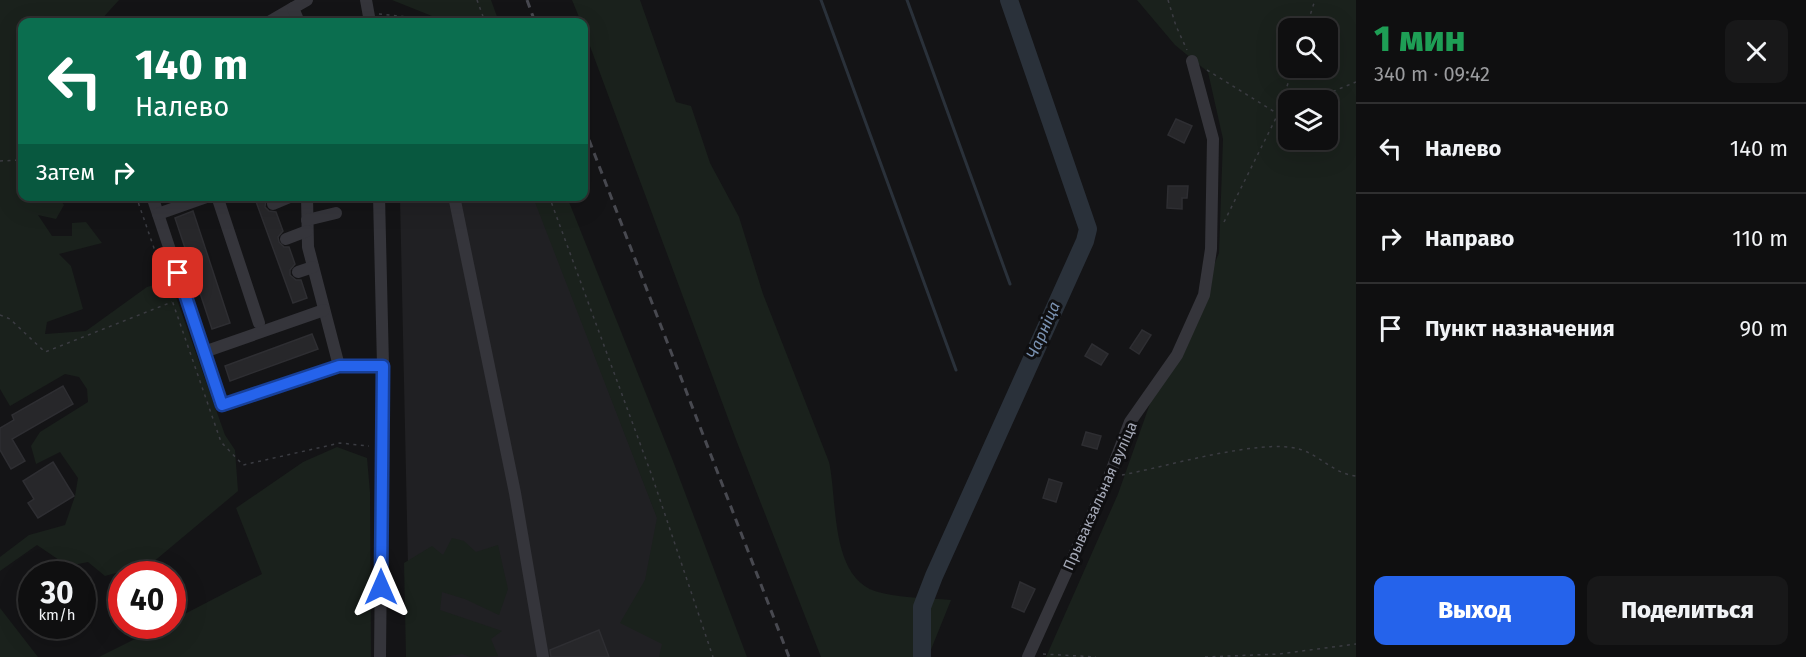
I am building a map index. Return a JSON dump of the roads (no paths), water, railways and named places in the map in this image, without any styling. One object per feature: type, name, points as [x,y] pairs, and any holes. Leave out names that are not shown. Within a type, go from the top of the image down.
[{"type":"street","points":[[276,18],[307,0]]},
{"type":"street","points":[[293,8],[297,18]]},
{"type":"street","name":"Прывакзальная вуліца","points":[[1028,655],[1109,477],[1130,422],[1177,355],[1204,295],[1210,249],[1213,139],[1192,60]]},
{"type":"street","points":[[154,201],[222,405],[339,366],[383,366]]},
{"type":"street","points":[[158,214],[195,201]]},
{"type":"street","points":[[219,201],[259,323]]},
{"type":"street","points":[[273,204],[280,201]]},
{"type":"street","points":[[307,201],[308,247],[339,366]]},
{"type":"street","points":[[379,201],[383,366],[380,657]]},
{"type":"street","points":[[455,201],[515,493],[543,657]]},
{"type":"street","points":[[286,239],[307,226],[336,213]]},
{"type":"street","points":[[298,272],[313,267]]},
{"type":"street","points":[[306,294],[319,289]]},
{"type":"street","points":[[204,352],[324,310]]},
{"type":"waterway","points":[[821,0],[956,370]]},
{"type":"waterway","points":[[907,0],[1010,284]]},
{"type":"waterway","name":"Чарніца","points":[[922,657],[922,607],[934,576],[1085,241],[1088,229],[1009,0]]},
{"type":"railway","points":[[527,0],[534,18]]},
{"type":"railway","points":[[588,137],[789,657]]}]
